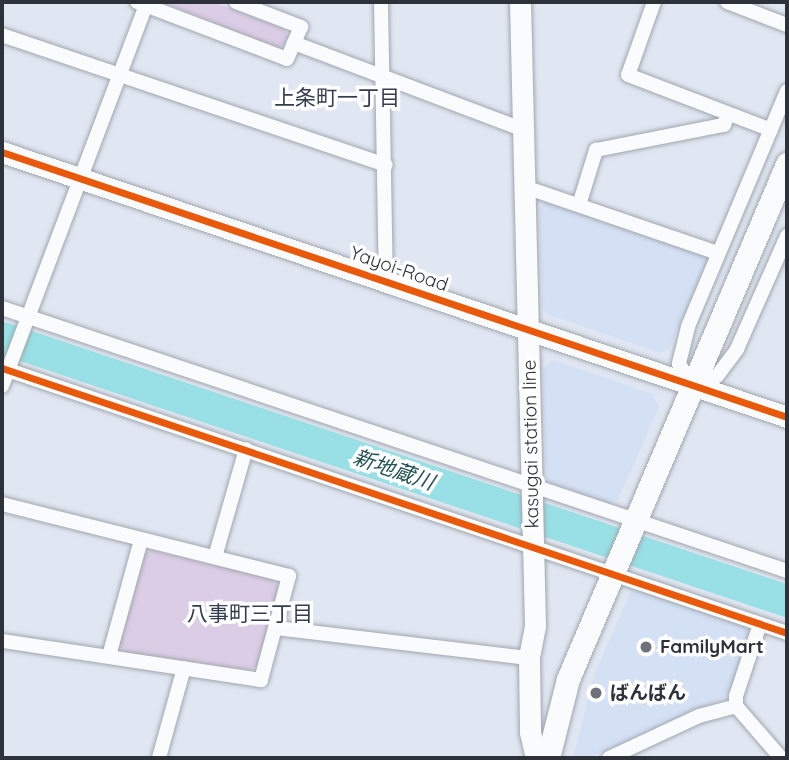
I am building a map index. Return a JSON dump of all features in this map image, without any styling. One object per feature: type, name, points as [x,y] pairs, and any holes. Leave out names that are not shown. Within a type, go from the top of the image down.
[{"type":"main road","points":[[548,758],[568,679],[787,164]]},
{"type":"street","points":[[2,386],[7,366],[29,320],[120,76],[143,3],[287,59],[301,27],[236,2]]},
{"type":"street","points":[[381,2],[386,282]]},
{"type":"street","name":"kasugai station line","points":[[520,2],[535,626],[529,658],[530,732],[536,758]]},
{"type":"street","points":[[654,2],[628,75],[771,130]]},
{"type":"street","points":[[727,2],[787,25]]},
{"type":"street","points":[[2,35],[386,165]]},
{"type":"street","points":[[294,43],[521,129]]},
{"type":"street","points":[[787,90],[688,327],[679,364],[692,384],[717,376],[737,349],[783,260],[787,236]]},
{"type":"street","points":[[579,205],[596,150],[724,125],[728,114]]},
{"type":"street","name":"Yayoi-Road","points":[[2,152],[787,416]]},
{"type":"street","points":[[525,187],[718,253]]},
{"type":"street","points":[[2,308],[29,320],[633,525],[787,571]]},
{"type":"street","points":[[7,366],[246,449],[613,569],[787,633]]},
{"type":"street","points":[[215,557],[246,449]]},
{"type":"street","points":[[2,504],[289,576],[261,680],[2,640]]},
{"type":"street","points":[[108,656],[141,540]]},
{"type":"street","points":[[760,624],[736,696],[736,706],[781,758]]},
{"type":"street","points":[[275,628],[529,658]]},
{"type":"street","points":[[159,758],[184,668]]},
{"type":"street","points":[[609,758],[698,716],[736,706]]},
{"type":"shaded area","points":[[163,2],[214,2],[284,29],[288,36],[284,45],[277,48]]},
{"type":"shaded area","points":[[545,202],[704,255],[706,263],[669,349],[660,353],[547,314],[542,307],[539,208]]},
{"type":"shaded area","points":[[553,360],[653,394],[659,407],[618,500],[612,504],[546,479],[543,368]]},
{"type":"shaded area","points":[[151,550],[274,580],[279,590],[258,665],[250,670],[124,652],[119,644],[144,554]]},
{"type":"shaded area","points":[[636,590],[746,625],[750,634],[729,692],[724,698],[588,758],[573,758],[594,675],[630,593]]},
{"type":"waterway","name":"新地蔵川","points":[[2,338],[787,601]]},
{"type":"cycle path","points":[[2,152],[787,417]]},
{"type":"cycle path","points":[[2,368],[787,633]]},
{"type":"place","name":"FamilyMart","points":[[646,647]]},
{"type":"place","name":"ばんばん","points":[[596,693]]},
{"type":"district","name":"上条町一丁目","points":[[337,97]]},
{"type":"district","name":"八事町三丁目","points":[[250,613]]}]
